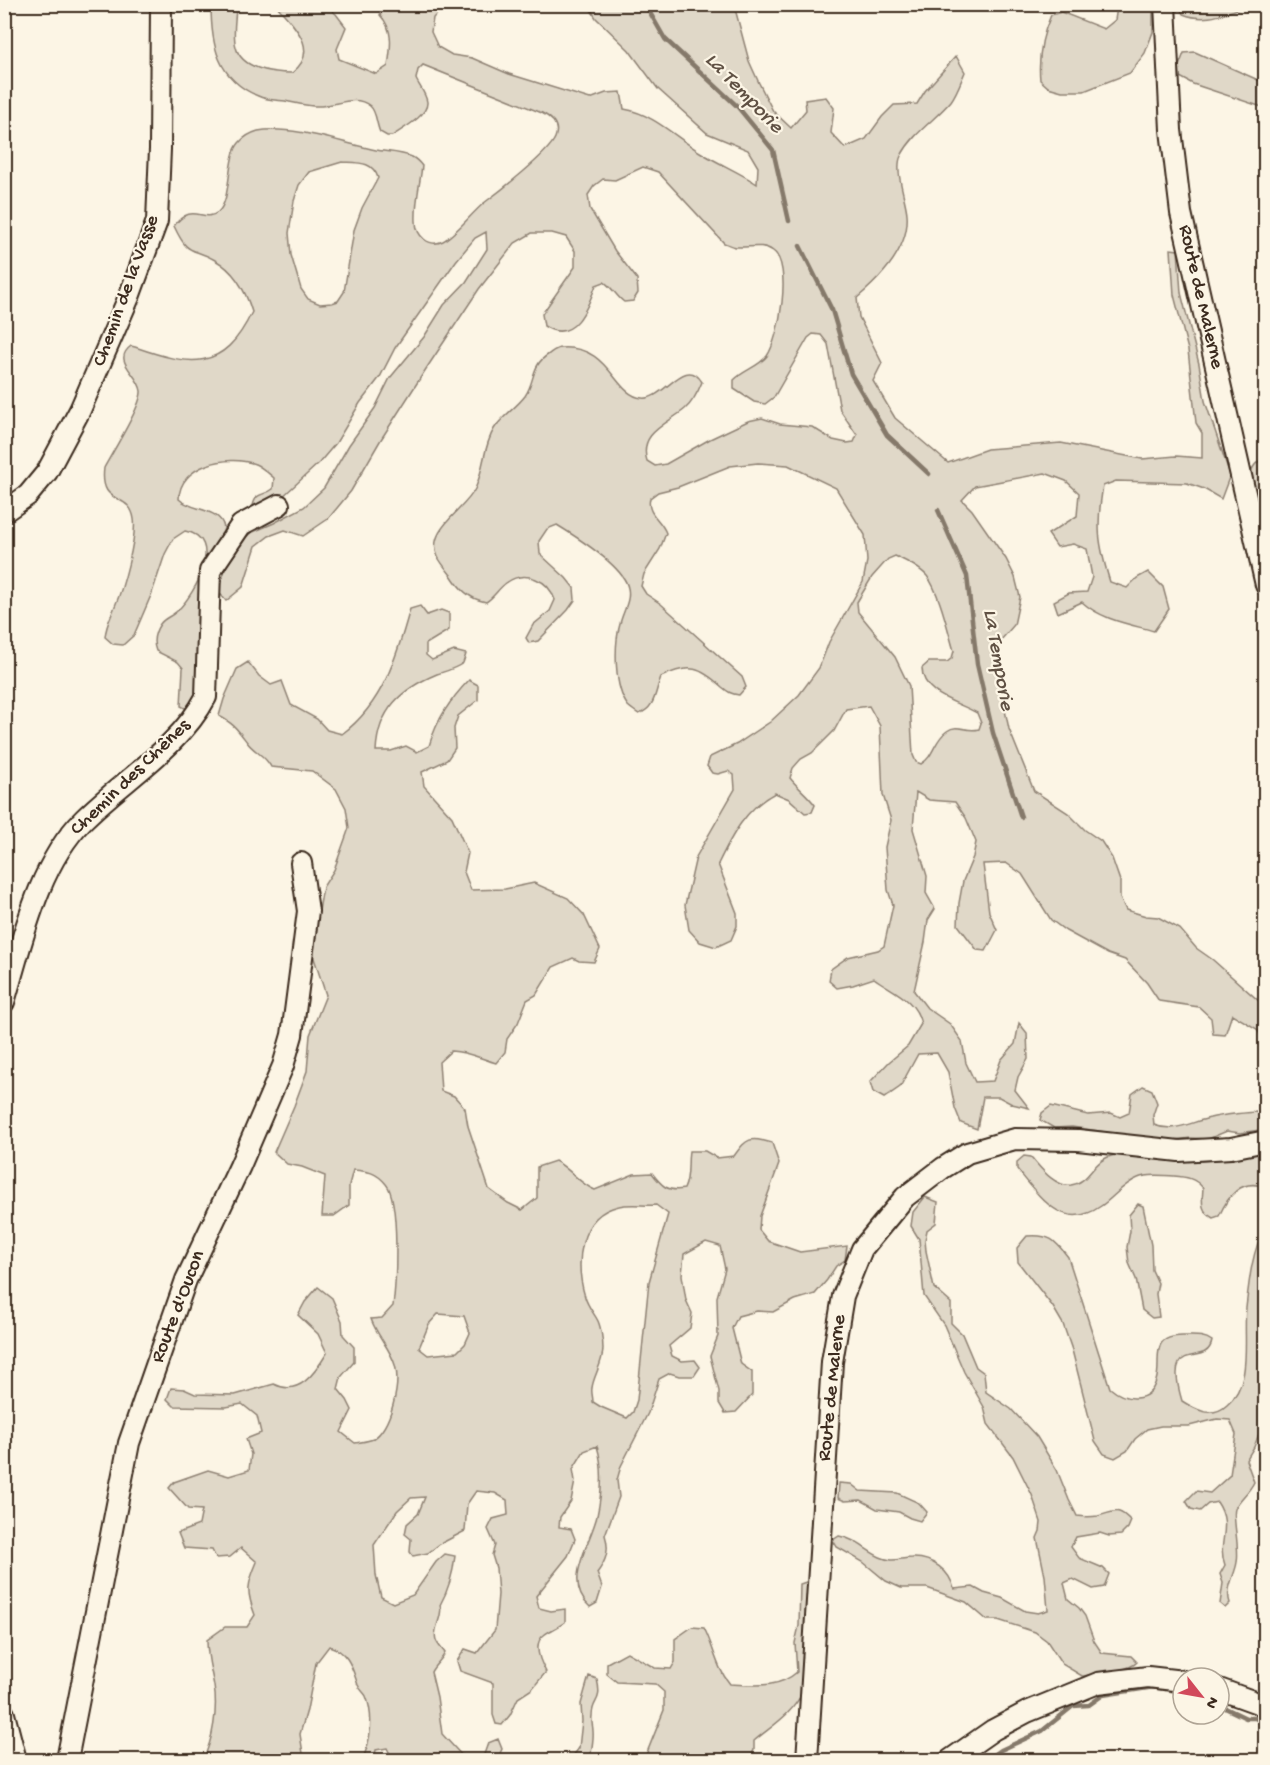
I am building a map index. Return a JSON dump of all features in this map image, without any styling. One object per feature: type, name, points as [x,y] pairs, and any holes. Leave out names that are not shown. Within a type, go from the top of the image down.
[{"type":"street","name":"Chemin de la Vasse","points":[[4,512],[28,495],[47,472],[80,410],[129,297],[157,221],[161,4]]},
{"type":"street","name":"Route de Malerne","points":[[1165,4],[1171,130],[1181,213],[1266,585]]},
{"type":"street","name":"Chemin des Chênes","points":[[4,1002],[34,904],[58,850],[82,820],[174,740],[198,714],[206,697],[210,571],[241,525],[279,505]]},
{"type":"street","name":"Route d'Oucon","points":[[68,1761],[129,1443],[186,1280],[283,1066],[292,1035],[308,911],[301,863]]},
{"type":"street","name":"Route de Malerne","points":[[807,1761],[831,1362],[843,1296],[862,1249],[905,1197],[959,1158],[997,1143],[1015,1139],[1078,1140],[1179,1151],[1231,1148],[1266,1141]]},
{"type":"street","points":[[950,1761],[993,1730],[1027,1712],[1098,1683],[1148,1677],[1171,1680]]},
{"type":"street","points":[[1231,1693],[1266,1706]]},
{"type":"street","points":[[4,1713],[16,1761]]},
{"type":"shaded area","points":[[1178,4],[1250,5],[1217,16],[1201,18],[1183,14]]},
{"type":"shaded area","points":[[211,5],[236,5],[234,37],[239,54],[251,65],[259,68],[292,73],[304,56],[302,38],[276,5],[326,5],[346,27],[337,49],[339,59],[376,74],[388,66],[390,52],[388,27],[380,15],[383,5],[445,5],[433,18],[431,32],[438,47],[452,55],[472,58],[509,74],[590,99],[606,93],[621,92],[624,109],[655,121],[700,152],[757,184],[758,167],[748,150],[707,133],[658,89],[629,50],[596,18],[588,5],[734,5],[749,61],[773,111],[791,128],[806,110],[805,100],[826,97],[834,108],[831,133],[845,148],[866,139],[894,105],[917,104],[925,91],[956,56],[965,72],[955,94],[945,108],[912,140],[899,162],[907,214],[904,239],[884,272],[857,298],[859,317],[882,363],[873,381],[895,418],[948,463],[987,449],[1061,443],[1142,459],[1176,456],[1202,458],[1202,433],[1196,423],[1188,350],[1174,295],[1171,249],[1178,250],[1181,293],[1199,364],[1205,401],[1230,475],[1221,499],[1204,489],[1187,483],[1116,481],[1103,486],[1099,512],[1099,534],[1110,582],[1127,588],[1137,578],[1148,572],[1163,587],[1169,609],[1154,631],[1107,617],[1082,602],[1058,613],[1054,601],[1069,593],[1087,592],[1092,577],[1087,549],[1073,544],[1057,547],[1048,534],[1077,516],[1079,493],[1066,481],[1045,473],[975,486],[962,500],[972,510],[1006,559],[1015,577],[1020,597],[1014,625],[994,648],[1009,729],[1034,791],[1068,813],[1085,830],[1101,841],[1112,858],[1120,881],[1120,898],[1126,910],[1158,917],[1180,929],[1196,948],[1265,1004],[1265,1044],[1257,1029],[1232,1014],[1225,1035],[1213,1034],[1211,1018],[1199,1007],[1159,1001],[1147,983],[1125,960],[1108,954],[1051,920],[1022,874],[1006,863],[983,864],[989,912],[997,930],[986,951],[977,950],[958,925],[963,881],[973,857],[976,842],[966,818],[955,802],[929,800],[916,792],[913,829],[927,876],[926,893],[935,909],[928,920],[914,991],[927,1008],[950,1024],[962,1041],[966,1063],[975,1082],[993,1081],[1001,1060],[1015,1044],[1019,1023],[1027,1033],[1028,1059],[1018,1077],[1015,1090],[1029,1108],[1012,1104],[999,1097],[983,1097],[977,1129],[961,1123],[955,1108],[948,1072],[937,1053],[918,1054],[900,1087],[884,1098],[873,1092],[870,1082],[908,1046],[921,1024],[909,1002],[874,978],[837,988],[829,981],[831,969],[848,957],[878,950],[884,946],[893,905],[888,890],[885,847],[891,820],[883,795],[880,726],[869,706],[846,709],[834,731],[793,768],[790,778],[815,805],[812,812],[805,813],[789,799],[775,793],[748,814],[735,833],[718,864],[737,913],[737,926],[731,940],[716,947],[700,942],[689,930],[685,905],[696,857],[735,789],[734,775],[728,771],[712,773],[707,766],[710,757],[737,744],[770,722],[799,695],[819,668],[829,642],[863,582],[867,561],[865,535],[836,488],[788,465],[758,463],[730,466],[678,487],[658,492],[650,498],[650,508],[666,533],[660,549],[644,574],[641,586],[646,594],[661,604],[742,677],[746,687],[739,695],[734,694],[701,671],[680,670],[661,677],[652,703],[649,708],[639,714],[628,706],[620,689],[616,654],[618,633],[629,593],[625,580],[609,562],[557,525],[547,529],[539,541],[540,554],[574,588],[575,600],[538,641],[529,643],[526,638],[533,625],[550,611],[555,600],[547,587],[535,579],[521,577],[506,583],[486,602],[480,601],[470,596],[458,585],[439,559],[435,547],[441,529],[475,489],[494,429],[525,396],[539,363],[553,351],[561,348],[578,349],[591,354],[632,395],[642,398],[658,393],[681,376],[689,373],[702,382],[688,406],[650,436],[645,451],[647,461],[655,466],[666,464],[748,421],[762,418],[780,424],[812,427],[833,440],[854,442],[857,435],[840,410],[828,344],[821,335],[813,334],[808,338],[774,397],[765,404],[754,402],[734,389],[734,380],[763,360],[772,347],[782,302],[782,271],[779,259],[773,251],[764,247],[735,247],[724,243],[658,172],[643,167],[615,180],[603,179],[588,195],[590,209],[615,251],[637,279],[638,293],[633,301],[624,302],[604,282],[596,285],[584,313],[572,327],[564,331],[555,331],[544,326],[542,314],[575,267],[575,251],[566,237],[552,233],[532,233],[515,243],[479,289],[426,369],[351,491],[328,519],[303,536],[285,530],[269,536],[256,546],[243,587],[226,601],[218,591],[233,546],[253,532],[304,507],[324,488],[349,445],[375,408],[390,378],[424,337],[444,305],[466,282],[487,249],[486,232],[475,238],[456,261],[395,348],[380,377],[360,403],[336,443],[319,463],[279,500],[257,511],[253,506],[254,501],[258,496],[273,489],[274,478],[258,465],[244,461],[232,460],[207,465],[196,470],[187,478],[181,487],[179,499],[212,513],[222,522],[224,528],[201,619],[196,696],[187,709],[181,706],[183,668],[178,662],[156,651],[154,640],[160,624],[185,602],[199,579],[205,555],[203,544],[197,536],[185,531],[173,539],[134,635],[123,645],[113,644],[105,637],[125,576],[134,527],[131,510],[110,494],[104,481],[104,468],[132,418],[140,398],[139,385],[125,362],[126,352],[131,346],[172,358],[203,360],[217,355],[229,346],[241,332],[252,312],[234,276],[215,260],[187,247],[174,226],[187,215],[207,216],[218,212],[225,198],[232,158],[239,143],[258,131],[286,130],[412,157],[422,166],[416,207],[418,231],[428,242],[438,243],[448,238],[484,203],[523,172],[551,145],[556,134],[554,123],[542,113],[423,65],[418,70],[416,79],[424,93],[426,107],[414,122],[392,136],[380,132],[374,111],[370,106],[359,101],[316,106],[261,97],[244,89],[225,70],[215,46]],"holes":[[[342,162],[369,166],[373,168],[378,178],[362,208],[354,230],[344,292],[338,301],[320,304],[308,299],[301,289],[291,255],[289,233],[299,185],[309,172]],[[895,556],[908,562],[927,576],[943,612],[954,651],[952,658],[947,662],[929,662],[922,668],[928,685],[942,696],[977,713],[981,723],[979,729],[975,730],[955,728],[947,731],[939,739],[929,757],[921,764],[916,762],[913,755],[909,686],[895,657],[858,612],[857,602],[872,577],[888,559]]]},
{"type":"shaded area","points":[[1116,5],[1153,5],[1153,32],[1145,53],[1130,73],[1084,91],[1062,91],[1048,87],[1040,80],[1041,47],[1051,15],[1061,12],[1104,29],[1115,20]]},
{"type":"shaded area","points":[[1195,52],[1265,83],[1265,108],[1193,84],[1180,77],[1179,66],[1184,53]]},
{"type":"shaded area","points":[[1265,458],[1264,500],[1254,490],[1251,472],[1254,466]]},
{"type":"shaded area","points":[[420,606],[427,615],[441,610],[449,613],[449,630],[426,644],[426,655],[432,660],[454,651],[466,654],[460,665],[424,680],[402,694],[381,724],[376,751],[391,751],[406,746],[417,752],[429,746],[440,719],[456,695],[469,680],[478,685],[478,700],[458,716],[454,728],[455,748],[447,760],[422,772],[424,786],[452,817],[468,853],[464,872],[471,890],[505,889],[534,883],[568,898],[584,915],[600,949],[594,962],[579,961],[573,958],[553,967],[536,995],[527,1000],[518,1023],[507,1039],[505,1052],[496,1063],[451,1051],[439,1062],[441,1091],[454,1096],[465,1108],[468,1126],[489,1189],[522,1210],[537,1198],[537,1167],[555,1161],[595,1190],[634,1174],[652,1173],[665,1187],[673,1190],[684,1189],[688,1175],[689,1151],[705,1151],[717,1158],[734,1156],[746,1142],[754,1139],[772,1143],[779,1164],[760,1216],[759,1230],[768,1241],[800,1252],[847,1246],[845,1260],[836,1266],[815,1294],[795,1300],[773,1312],[757,1311],[738,1316],[732,1328],[741,1364],[752,1372],[752,1395],[736,1412],[725,1413],[719,1403],[719,1391],[710,1356],[718,1336],[717,1297],[725,1269],[720,1246],[706,1242],[684,1254],[682,1275],[686,1300],[692,1313],[690,1328],[669,1346],[672,1356],[682,1361],[695,1360],[700,1367],[694,1376],[679,1376],[670,1373],[659,1379],[648,1413],[621,1466],[617,1480],[619,1497],[605,1535],[606,1555],[597,1573],[602,1587],[597,1603],[590,1607],[582,1597],[578,1586],[578,1575],[584,1551],[594,1527],[600,1499],[602,1481],[597,1446],[584,1451],[573,1469],[575,1481],[571,1501],[560,1517],[559,1527],[571,1529],[575,1539],[568,1556],[536,1596],[539,1608],[551,1611],[565,1609],[565,1622],[540,1639],[539,1654],[546,1672],[532,1689],[518,1698],[502,1725],[496,1724],[493,1715],[493,1683],[460,1671],[457,1661],[465,1649],[477,1653],[495,1630],[498,1594],[496,1568],[492,1555],[495,1545],[488,1529],[493,1519],[508,1515],[507,1500],[495,1493],[476,1491],[467,1504],[465,1531],[428,1553],[413,1556],[410,1552],[411,1539],[405,1534],[407,1524],[418,1514],[425,1497],[411,1498],[397,1511],[374,1545],[376,1575],[381,1597],[393,1603],[413,1595],[436,1562],[445,1554],[455,1556],[450,1581],[440,1605],[435,1636],[445,1653],[431,1672],[442,1734],[466,1760],[393,1760],[387,1748],[376,1750],[374,1760],[362,1760],[368,1745],[370,1729],[370,1712],[366,1696],[358,1685],[349,1661],[341,1652],[329,1646],[316,1663],[300,1734],[304,1760],[203,1760],[212,1734],[215,1714],[214,1686],[207,1640],[225,1627],[247,1627],[255,1615],[249,1588],[257,1562],[241,1548],[230,1557],[216,1558],[212,1550],[184,1548],[178,1533],[199,1525],[202,1510],[188,1509],[169,1488],[174,1482],[208,1470],[229,1476],[249,1470],[251,1454],[246,1439],[261,1433],[257,1416],[242,1404],[226,1407],[174,1406],[167,1399],[171,1388],[184,1389],[195,1394],[235,1395],[274,1384],[291,1387],[305,1381],[327,1353],[318,1334],[298,1315],[305,1302],[318,1287],[332,1298],[342,1321],[343,1335],[354,1347],[354,1362],[341,1377],[338,1389],[352,1410],[341,1432],[355,1443],[373,1439],[385,1425],[389,1416],[397,1383],[393,1359],[371,1319],[382,1318],[393,1306],[396,1262],[395,1224],[390,1193],[386,1184],[371,1173],[353,1170],[349,1185],[349,1205],[334,1216],[322,1216],[325,1176],[287,1164],[274,1152],[307,1071],[310,1035],[326,995],[312,952],[323,887],[334,870],[349,828],[346,808],[336,789],[312,771],[271,767],[235,727],[219,716],[237,669],[248,662],[259,676],[271,685],[282,681],[291,705],[317,719],[327,730],[342,734],[356,722],[378,694],[394,661],[410,609]],"holes":[[[623,1205],[656,1205],[668,1214],[649,1282],[637,1400],[633,1412],[627,1418],[593,1402],[592,1388],[601,1359],[603,1342],[598,1321],[585,1297],[580,1270],[581,1256],[588,1230],[595,1219],[605,1211]],[[438,1314],[464,1316],[470,1333],[465,1344],[457,1352],[428,1355],[419,1348],[429,1324]]]},
{"type":"shaded area","points":[[1143,1086],[1152,1090],[1157,1103],[1153,1115],[1154,1125],[1168,1128],[1222,1116],[1258,1112],[1265,1115],[1266,1129],[1240,1133],[1227,1131],[1208,1139],[1191,1138],[1166,1141],[1072,1127],[1054,1128],[1040,1120],[1042,1113],[1051,1106],[1088,1115],[1111,1113],[1120,1117],[1129,1113],[1132,1094]]},
{"type":"shaded area","points":[[1265,1150],[1265,1187],[1249,1185],[1242,1187],[1231,1196],[1219,1216],[1213,1218],[1204,1209],[1203,1188],[1197,1182],[1186,1178],[1156,1175],[1142,1176],[1128,1184],[1101,1206],[1087,1213],[1075,1216],[1064,1214],[1044,1200],[1017,1169],[1017,1162],[1024,1156],[1031,1157],[1053,1180],[1071,1185],[1083,1180],[1101,1161],[1115,1155],[1207,1161]]},
{"type":"shaded area","points":[[925,1197],[938,1202],[936,1223],[927,1230],[925,1240],[934,1288],[951,1303],[951,1323],[962,1334],[976,1367],[984,1373],[986,1392],[1011,1409],[1037,1437],[1057,1470],[1077,1516],[1096,1516],[1116,1511],[1131,1521],[1121,1535],[1109,1536],[1100,1533],[1076,1537],[1071,1547],[1079,1558],[1103,1568],[1109,1574],[1104,1587],[1093,1589],[1073,1579],[1064,1583],[1068,1599],[1085,1616],[1094,1641],[1102,1653],[1131,1656],[1137,1662],[1127,1668],[1082,1676],[1062,1664],[1047,1641],[1035,1632],[998,1620],[987,1620],[966,1602],[927,1588],[901,1588],[886,1581],[863,1562],[837,1547],[833,1540],[839,1536],[845,1537],[889,1560],[919,1558],[926,1560],[939,1566],[949,1576],[954,1589],[973,1587],[1002,1598],[1025,1611],[1038,1613],[1048,1610],[1045,1576],[1037,1538],[1041,1522],[1032,1495],[1013,1457],[988,1424],[984,1407],[964,1372],[944,1325],[924,1296],[919,1239],[911,1226],[913,1212]]},
{"type":"shaded area","points":[[1138,1204],[1143,1206],[1151,1245],[1152,1270],[1158,1283],[1156,1294],[1159,1317],[1152,1318],[1142,1310],[1136,1279],[1129,1263],[1127,1247],[1130,1231],[1129,1215]]},
{"type":"shaded area","points":[[1265,1227],[1265,1418],[1254,1447],[1246,1460],[1254,1482],[1235,1509],[1238,1556],[1229,1587],[1230,1603],[1225,1608],[1220,1604],[1223,1583],[1220,1574],[1225,1565],[1222,1549],[1225,1527],[1222,1511],[1217,1502],[1208,1504],[1200,1511],[1191,1509],[1186,1501],[1196,1491],[1210,1493],[1230,1475],[1236,1434],[1230,1420],[1217,1419],[1189,1426],[1161,1426],[1147,1429],[1135,1439],[1127,1451],[1115,1458],[1104,1454],[1095,1441],[1072,1350],[1063,1324],[1053,1307],[1018,1262],[1017,1248],[1027,1236],[1047,1237],[1055,1242],[1068,1257],[1110,1388],[1123,1396],[1142,1397],[1153,1388],[1158,1373],[1159,1350],[1165,1339],[1196,1336],[1212,1341],[1208,1349],[1202,1353],[1181,1360],[1177,1380],[1182,1401],[1204,1412],[1216,1412],[1227,1405],[1241,1385],[1244,1373],[1246,1308],[1250,1277],[1257,1246]]},
{"type":"shaded area","points":[[839,1483],[851,1484],[860,1491],[897,1493],[919,1503],[927,1512],[920,1521],[899,1512],[877,1509],[861,1500],[845,1501],[838,1498]]},
{"type":"shaded area","points":[[806,1582],[809,1589],[803,1691],[788,1713],[754,1741],[754,1750],[749,1760],[644,1760],[664,1710],[664,1692],[655,1684],[617,1682],[607,1674],[607,1663],[627,1652],[655,1668],[671,1669],[675,1662],[675,1639],[692,1627],[704,1628],[721,1671],[730,1684],[765,1685],[782,1681],[797,1672],[795,1643],[799,1626],[800,1584]]},
{"type":"shaded area","points":[[589,1676],[597,1679],[599,1687],[598,1697],[592,1710],[593,1738],[590,1760],[570,1760],[579,1748],[581,1704]]},
{"type":"shaded area","points":[[498,1739],[502,1749],[497,1760],[482,1760],[488,1743]]},
{"type":"waterway","name":"La Temporie","points":[[645,4],[665,39],[737,106],[773,150],[789,221]]},
{"type":"waterway","name":"La Temporie","points":[[800,246],[832,310],[851,374],[887,435],[929,474]]},
{"type":"waterway","name":"La Temporie","points":[[938,510],[967,576],[977,664],[993,733],[1021,817]]},
{"type":"waterway","points":[[987,1760],[1001,1750],[1042,1731],[1073,1706],[1089,1705],[1103,1695],[1154,1687],[1171,1690]]},
{"type":"waterway","points":[[1231,1711],[1266,1724]]}]
